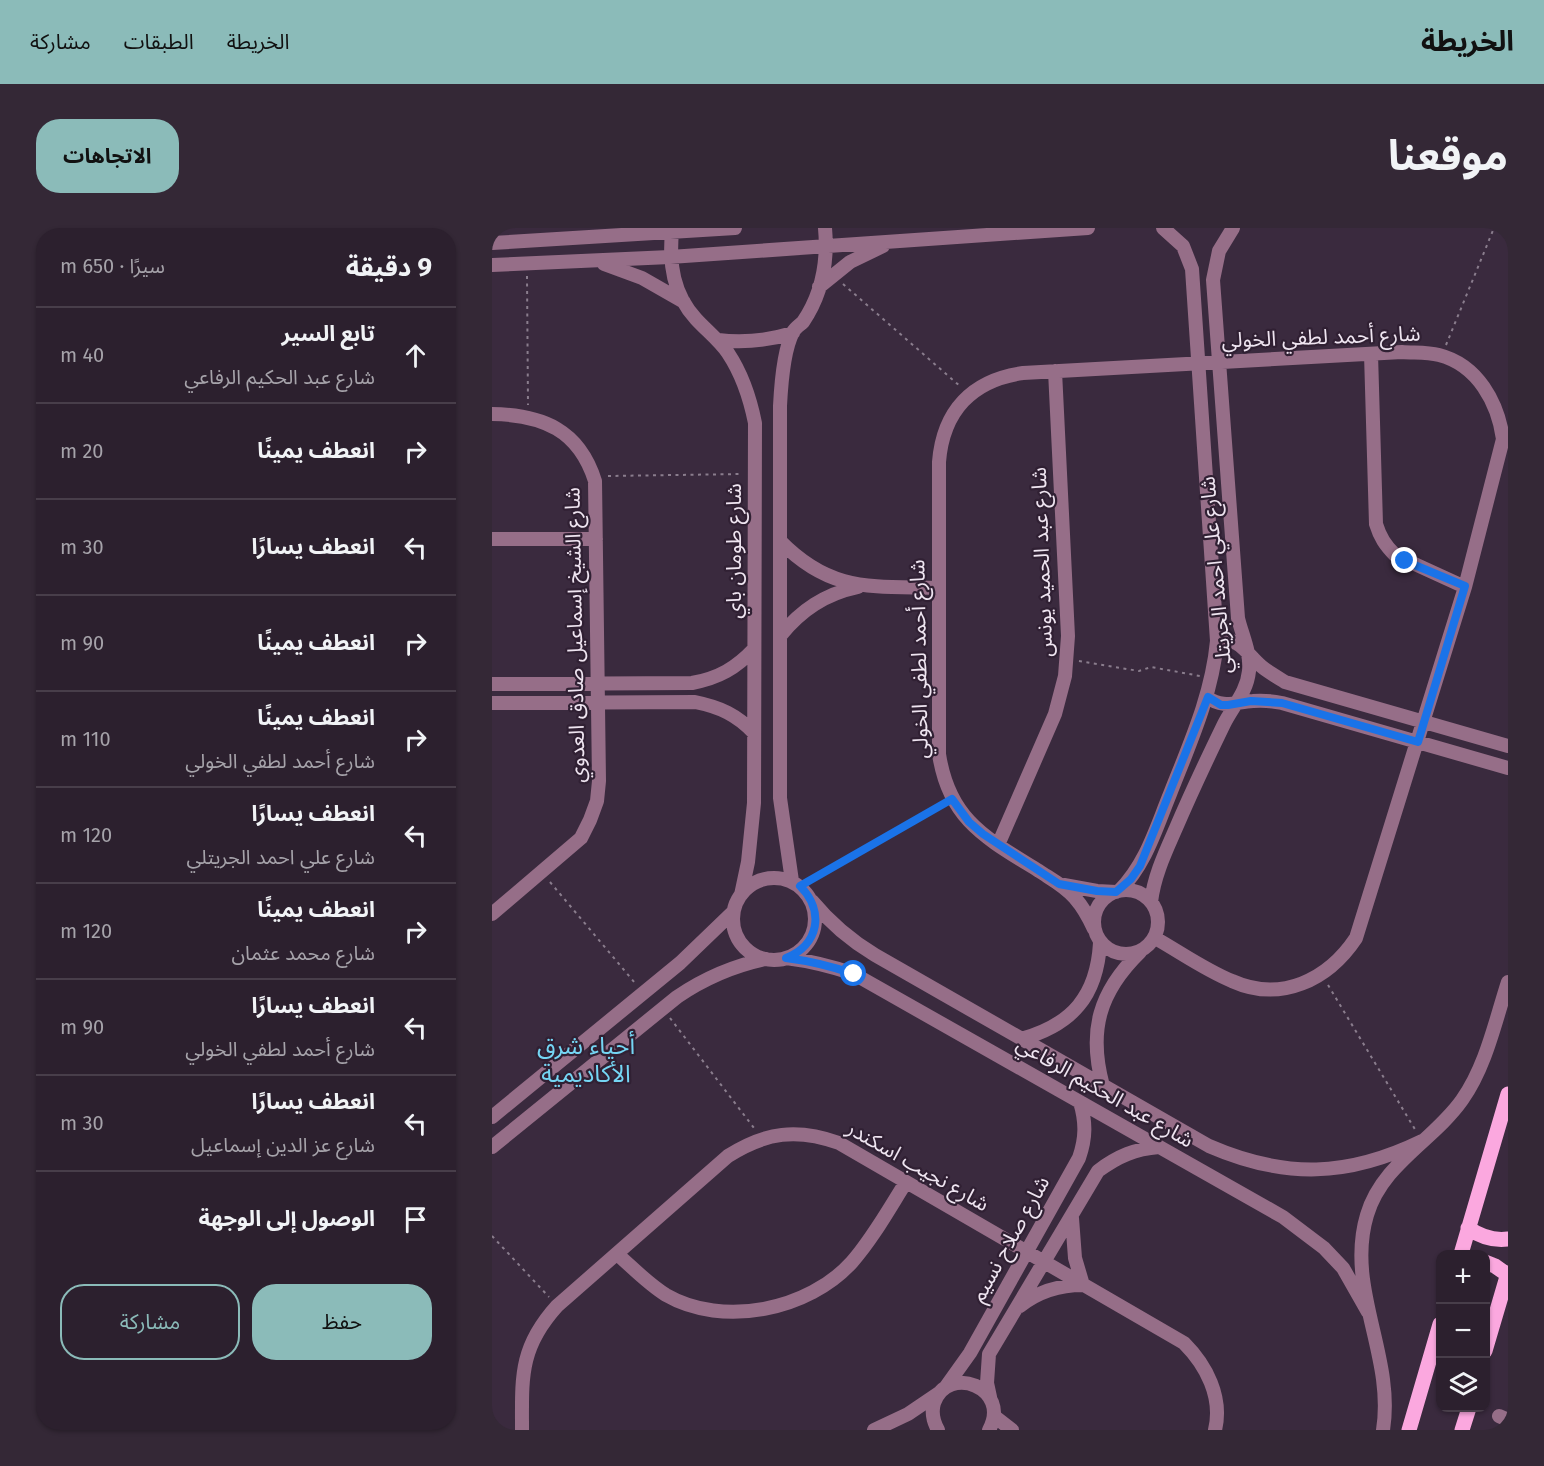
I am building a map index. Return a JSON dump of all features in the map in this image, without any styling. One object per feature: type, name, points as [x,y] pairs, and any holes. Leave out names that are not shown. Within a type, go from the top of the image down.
[{"type":"main road","points":[[1462,1250],[1508,1094]]},
{"type":"main road","points":[[1468,1228],[1484,1238],[1508,1239]]},
{"type":"main road","points":[[1490,1264],[1508,1274],[1490,1334]]},
{"type":"main road","points":[[1409,1430],[1436,1338]]},
{"type":"main road","points":[[1462,1430],[1467,1412]]},
{"type":"street","points":[[492,243],[735,228]]},
{"type":"street","points":[[796,884],[780,798],[780,406],[782,381],[793,333],[803,321],[819,287],[824,267],[825,228]]},
{"type":"street","points":[[492,265],[670,257],[1088,228]]},
{"type":"street","name":"شارع علي احمد الجريتلي","points":[[1118,891],[1140,866],[1208,697],[1217,640],[1192,269],[1183,246],[1163,228]]},
{"type":"street","name":"شارع علي احمد الجريتلي","points":[[1151,902],[1158,870],[1198,777],[1248,679],[1248,652],[1238,618],[1213,280],[1219,251],[1233,228]]},
{"type":"street","name":"شارع طومان باي","points":[[672,232],[670,257],[677,288],[694,317],[718,340],[738,370],[752,405],[755,423],[752,833],[741,895]]},
{"type":"street","points":[[819,287],[850,262],[891,243]]},
{"type":"street","points":[[594,260],[642,278],[684,303]]},
{"type":"street","points":[[718,340],[756,342],[793,333]]},
{"type":"street","name":"شارع أحمد لطفي الخولي","points":[[1094,929],[1086,912],[1074,896],[998,845],[969,822],[952,799],[942,773],[939,754],[940,447],[951,418],[959,405],[970,395],[982,386],[1008,375],[1402,352],[1442,356],[1472,374],[1485,388],[1500,421],[1503,439],[1465,586],[1356,938],[1334,965],[1322,974],[1287,988],[1269,989],[1232,982],[1155,938]]},
{"type":"street","points":[[1371,354],[1376,524],[1379,535],[1395,555],[1465,586]]},
{"type":"street","name":"شارع عبد الحميد يونس","points":[[998,845],[1055,714],[1063,686],[1067,659],[1068,636],[1055,371]]},
{"type":"street","name":"شارع الشيخ إسماعيل صادق العدوي","points":[[492,414],[529,418],[556,428],[570,438],[590,465],[593,477],[596,539],[599,781],[597,801],[581,838],[542,873],[495,906]]},
{"type":"street","points":[[492,539],[596,539]]},
{"type":"street","points":[[780,541],[809,566],[844,582],[863,586],[939,588]]},
{"type":"street","points":[[780,636],[808,608],[834,594],[863,586]]},
{"type":"street","points":[[1217,640],[1238,642],[1271,674],[1286,682],[1508,746]]},
{"type":"street","points":[[492,684],[692,683],[727,672],[742,662],[754,649]]},
{"type":"street","points":[[1208,697],[1221,705],[1267,700],[1282,703],[1508,768]]},
{"type":"street","points":[[492,703],[695,702],[712,705],[728,712],[754,733]]},
{"type":"street","points":[[492,1117],[699,946],[733,912],[747,888],[764,879],[783,878],[796,884],[812,901],[815,911],[814,931],[803,948],[786,958],[742,964],[697,983],[492,1147]]},
{"type":"street","name":"شارع أحمد لطفي الخولي","points":[[1059,884],[1097,891],[1118,891]]},
{"type":"street","points":[[1103,1086],[1096,1044],[1103,1003],[1124,967],[1155,938],[1158,928],[1158,917],[1151,902],[1140,893],[1118,891],[1106,897],[1098,906],[1094,917],[1094,929],[1100,942],[1111,952],[1125,955],[1140,952]]},
{"type":"street","name":"شارع عبد الحكيم الرفاعي","points":[[812,901],[851,941],[1209,1146],[1240,1158],[1275,1166],[1330,1169],[1357,1166],[1392,1156],[1422,1141]]},
{"type":"street","points":[[733,912],[733,922],[740,942],[747,950],[766,959]]},
{"type":"street","points":[[1021,1039],[1049,1029],[1073,1013],[1085,998],[1094,981],[1099,962],[1100,942]]},
{"type":"street","name":"شارع عبد الحكيم الرفاعي","points":[[786,958],[832,966],[854,974],[1283,1218],[1324,1248],[1343,1268],[1368,1312]]},
{"type":"street","points":[[1383,1430],[1386,1397],[1384,1377],[1368,1312],[1362,1269],[1361,1241],[1367,1214],[1377,1189],[1396,1166],[1449,1116],[1471,1087],[1479,1071],[1508,982]]},
{"type":"street","name":"شارع صلاح نسيم","points":[[943,1390],[969,1353],[1079,1158],[1086,1130],[1080,1102]]},
{"type":"street","name":"شارع نجيب اسكندر","points":[[522,1430],[523,1374],[526,1356],[543,1321],[556,1306],[728,1156],[744,1145],[763,1138],[782,1134],[801,1134],[839,1143],[1184,1343],[1204,1369],[1213,1387],[1217,1413],[1215,1430]]},
{"type":"street","name":"شارع صلاح نسيم","points":[[994,1416],[986,1376],[989,1354],[1098,1171],[1126,1153],[1160,1147]]},
{"type":"street","points":[[617,1254],[666,1294],[689,1304],[714,1310],[739,1312],[772,1307],[811,1293],[832,1280],[851,1263],[867,1244],[906,1182]]},
{"type":"street","points":[[1016,1309],[1034,1296],[1054,1288],[1083,1285],[1073,1244],[1072,1216]]},
{"type":"street","points":[[874,1430],[908,1414],[954,1384],[964,1382],[974,1384],[990,1397]]},
{"type":"street","points":[[938,1430],[933,1414],[936,1399],[943,1390]]},
{"type":"street","points":[[988,1430],[994,1416],[1012,1430]]},
{"type":"path","points":[[1442,356],[1494,228]]},
{"type":"path","points":[[527,264],[529,418]]},
{"type":"path","points":[[833,276],[970,395]]},
{"type":"path","points":[[593,477],[755,473]]},
{"type":"path","points":[[1067,659],[1139,671],[1151,667],[1212,678]]},
{"type":"path","points":[[796,884],[952,799]]},
{"type":"path","points":[[542,873],[643,993]]},
{"type":"path","points":[[1322,974],[1422,1141]]},
{"type":"path","points":[[663,1009],[763,1138]]},
{"type":"path","points":[[492,1236],[556,1306]]},
{"type":"district","name":"أحياء شرق الأكاديمية","points":[[586,1060]]},
{"type":"route","points":[[854,974],[832,966],[786,958],[796,954],[810,940],[816,921],[812,901],[800,886],[952,799],[969,822],[983,834],[1059,884],[1078,889],[1116,892],[1131,879],[1140,866],[1208,697],[1221,705],[1267,700],[1282,703],[1418,742],[1465,586],[1405,561]]}]
